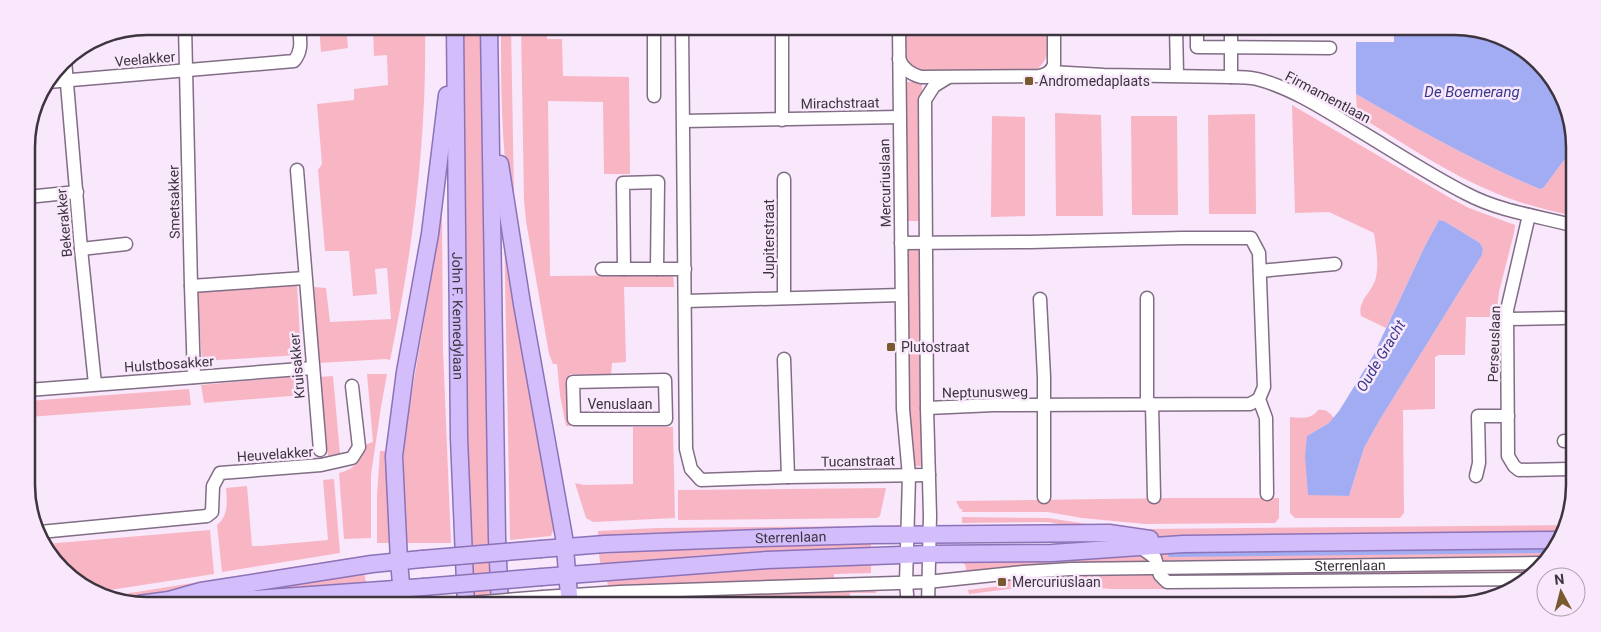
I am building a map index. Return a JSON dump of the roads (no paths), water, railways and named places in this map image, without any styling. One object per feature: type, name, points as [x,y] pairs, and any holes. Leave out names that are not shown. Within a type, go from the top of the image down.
[{"type":"main road","name":"John F. Kennedylaan","points":[[455,35],[459,438],[466,597]]},
{"type":"main road","points":[[490,35],[500,597]]},
{"type":"main road","points":[[402,597],[394,456],[405,372],[430,234],[455,46]]},
{"type":"main road","points":[[490,115],[564,547],[569,597]]},
{"type":"main road","name":"Sterrenlaan","points":[[180,597],[201,591],[372,564],[605,544],[929,534],[1109,533],[1183,544]]},
{"type":"main road","name":"Sterrenlaan","points":[[280,597],[767,560],[928,554],[1052,553],[1183,544],[1551,539]]},
{"type":"street","name":"Smetsakker","points":[[185,35],[194,376]]},
{"type":"street","name":"Veelakker","points":[[57,82],[294,61],[299,55],[301,47],[300,35]]},
{"type":"street","points":[[654,35],[654,96]]},
{"type":"street","points":[[682,35],[686,380]]},
{"type":"street","name":"Mirachstraat","points":[[782,35],[782,120]]},
{"type":"street","name":"Mercuriuslaan","points":[[899,35],[903,409],[909,476],[907,597]]},
{"type":"street","points":[[898,59],[904,68],[914,75],[921,77],[1046,75],[1054,65],[1054,35]]},
{"type":"street","points":[[1176,35],[1177,75]]},
{"type":"street","points":[[1197,35],[1197,47],[1330,48]]},
{"type":"street","points":[[1231,35],[1231,77]]},
{"type":"street","name":"Bekerakker","points":[[66,70],[81,249],[95,384]]},
{"type":"street","name":"Firmamentlaan","points":[[1050,72],[1104,75],[1231,77],[1256,79],[1270,83],[1299,96],[1468,195],[1500,208],[1566,224]]},
{"type":"street","points":[[928,597],[929,476],[925,100],[928,92],[934,86],[947,78]]},
{"type":"street","name":"Mirachstraat","points":[[684,121],[900,117]]},
{"type":"street","name":"Kruisakker","points":[[297,170],[320,450]]},
{"type":"street","name":"Jupiterstraat","points":[[784,179],[784,298]]},
{"type":"street","points":[[624,269],[623,183],[658,182],[657,269]]},
{"type":"street","points":[[35,196],[77,192]]},
{"type":"street","name":"Perseuslaan","points":[[1529,215],[1507,310],[1508,456],[1519,470],[1566,470]]},
{"type":"street","points":[[901,243],[1251,238],[1259,253],[1264,387],[1259,399],[1266,418],[1267,494]]},
{"type":"street","points":[[81,249],[126,244]]},
{"type":"street","points":[[1260,271],[1335,264]]},
{"type":"street","points":[[602,269],[685,269]]},
{"type":"street","points":[[191,286],[305,278]]},
{"type":"street","name":"Jupiterstraat","points":[[686,301],[901,295]]},
{"type":"street","points":[[1147,298],[1149,404],[1154,497]]},
{"type":"street","name":"Neptunusweg","points":[[1040,299],[1044,377],[1044,497]]},
{"type":"street","points":[[1507,319],[1562,318]]},
{"type":"street","points":[[784,359],[788,477]]},
{"type":"street","name":"Hulstbosakker","points":[[35,389],[313,368]]},
{"type":"street","name":"Venuslaan","points":[[665,380],[666,419],[574,419],[573,382],[665,380],[686,380]]},
{"type":"street","name":"Tucanstraat","points":[[686,380],[686,449],[691,469],[701,480],[929,476]]},
{"type":"street","name":"Heuvelakker","points":[[46,531],[207,516],[212,512],[213,486],[220,473],[321,465],[352,458],[358,447],[352,386]]},
{"type":"street","name":"Neptunusweg","points":[[928,408],[994,405],[1250,404],[1259,399]]},
{"type":"street","points":[[1476,476],[1479,463],[1478,416],[1508,416]]},
{"type":"street","name":"Sterrenlaan","points":[[1139,546],[1155,558],[1160,575],[1167,582],[1514,579]]},
{"type":"street","name":"Sterrenlaan","points":[[628,597],[927,582],[1023,572],[1158,568],[1534,563]]},
{"type":"water","name":"De Boemerang","points":[[1394,35],[1476,37],[1490,41],[1516,54],[1533,68],[1551,91],[1562,118],[1565,133],[1566,157],[1544,187],[1541,189],[1537,188],[1490,167],[1356,94],[1356,42],[1394,42]]},
{"type":"water","name":"Oude Gracht","points":[[1439,220],[1444,221],[1480,243],[1483,249],[1482,255],[1364,448],[1349,496],[1308,495],[1305,456],[1307,436],[1329,423],[1339,411],[1373,356]]},
{"type":"waterway","points":[[1170,555],[1544,551]]},
{"type":"place","name":"Andromedaplaats","points":[[1029,81]]},
{"type":"place","name":"Plutostraat","points":[[891,347]]},
{"type":"place","name":"Mercuriuslaan","points":[[1002,582]]}]
